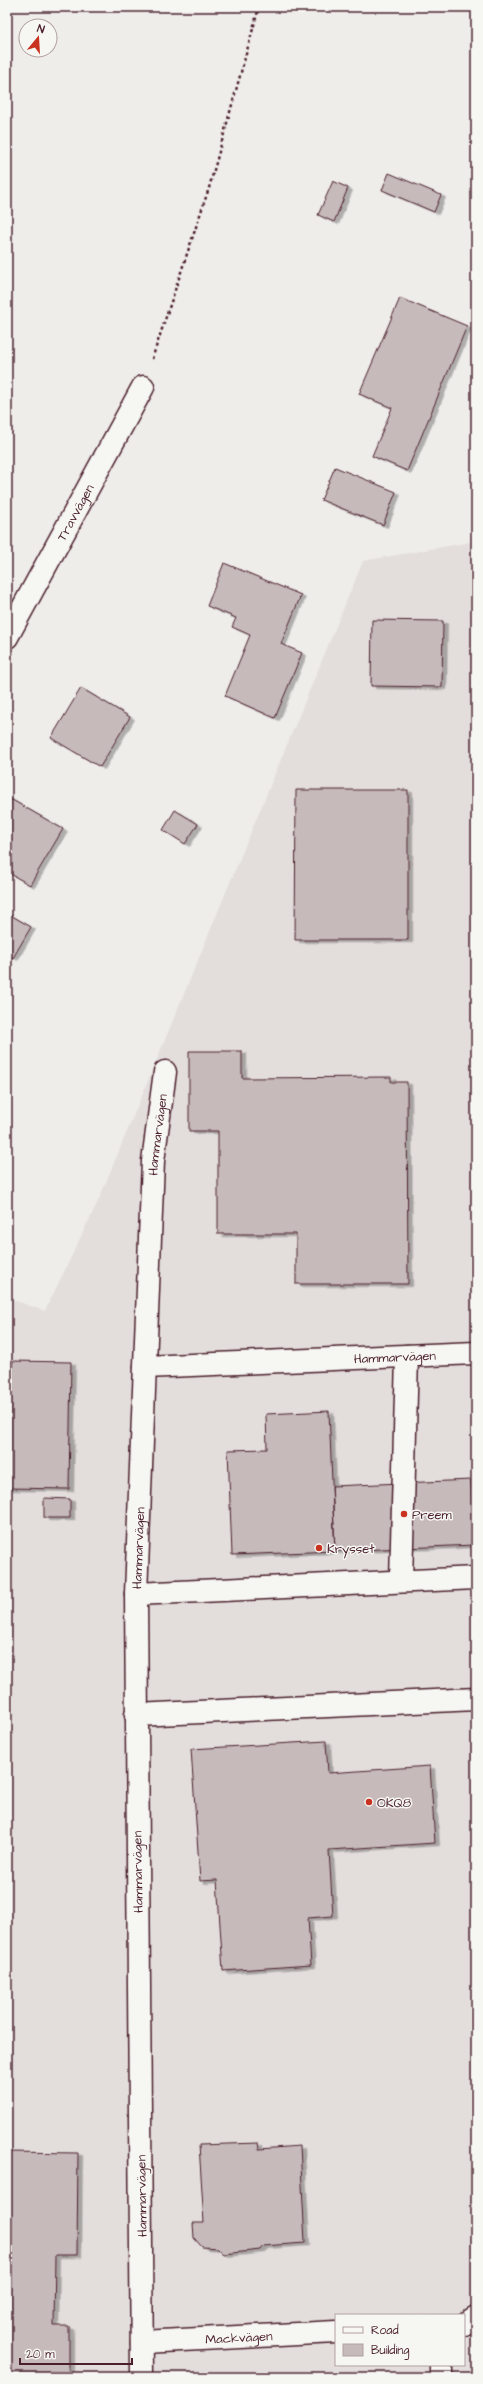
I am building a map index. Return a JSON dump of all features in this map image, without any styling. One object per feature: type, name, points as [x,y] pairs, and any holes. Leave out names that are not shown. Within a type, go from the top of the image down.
[{"type":"street","name":"Travvägen","points":[[7,637],[143,388]]},
{"type":"street","name":"Hammarvägen","points":[[142,2377],[136,1594],[153,1161],[165,1072]]},
{"type":"street","name":"Hammarvägen","points":[[145,1367],[476,1353]]},
{"type":"street","points":[[401,1581],[407,1356]]},
{"type":"street","points":[[136,1594],[476,1578]]},
{"type":"street","points":[[136,1715],[476,1700]]},
{"type":"street","points":[[465,2324],[476,2317]]},
{"type":"street","name":"Mackvägen","points":[[142,2342],[335,2332]]},
{"type":"street","points":[[441,2366],[441,2377]]},
{"type":"path","points":[[143,388],[209,188],[259,7]]},
{"type":"shaded area","points":[[476,541],[476,2377],[7,2377],[7,1298],[45,1311],[99,1199],[363,561]]},
{"type":"building","points":[[389,173],[441,195],[434,212],[382,190]]},
{"type":"building","points":[[333,181],[348,188],[334,222],[318,215]]},
{"type":"building","points":[[400,298],[467,326],[407,471],[372,456],[392,408],[359,394]]},
{"type":"building","points":[[335,467],[396,492],[383,525],[321,500]]},
{"type":"building","points":[[224,563],[301,595],[281,644],[302,653],[275,718],[225,696],[250,635],[232,627],[236,618],[207,606]]},
{"type":"building","points":[[372,620],[443,621],[442,687],[371,686]]},
{"type":"building","points":[[81,688],[130,717],[100,767],[51,738]]},
{"type":"building","points":[[296,790],[408,790],[408,940],[295,940]]},
{"type":"building","points":[[7,797],[63,829],[30,885],[7,872]]},
{"type":"building","points":[[175,810],[198,824],[185,844],[163,830]]},
{"type":"building","points":[[7,913],[31,927],[13,958],[7,954]]},
{"type":"building","points":[[189,1051],[242,1051],[242,1078],[391,1077],[391,1082],[407,1082],[408,1284],[296,1284],[296,1234],[218,1234],[218,1131],[189,1131]]},
{"type":"building","points":[[12,1361],[71,1362],[69,1489],[7,1488],[7,1387],[12,1387]]},
{"type":"building","points":[[329,1411],[335,1551],[232,1555],[228,1450],[267,1449],[266,1414]]},
{"type":"building","points":[[471,1480],[474,1545],[335,1551],[332,1486]]},
{"type":"building","points":[[44,1498],[70,1499],[70,1518],[44,1518]]},
{"type":"building","points":[[326,1741],[328,1773],[430,1766],[435,1843],[329,1850],[333,1916],[308,1918],[311,1965],[223,1971],[217,1880],[200,1881],[191,1749]]},
{"type":"building","points":[[258,2143],[259,2149],[300,2146],[305,2243],[263,2246],[260,2250],[224,2254],[218,2248],[202,2247],[194,2238],[193,2223],[204,2223],[199,2145]]},
{"type":"building","points":[[7,2152],[78,2153],[77,2255],[55,2255],[54,2326],[69,2326],[69,2377],[7,2377]]},
{"type":"place","name":"Preem","points":[[404,1514]]},
{"type":"place","name":"Krysset","points":[[319,1548]]},
{"type":"place","name":"OKQ8","points":[[369,1802]]}]
